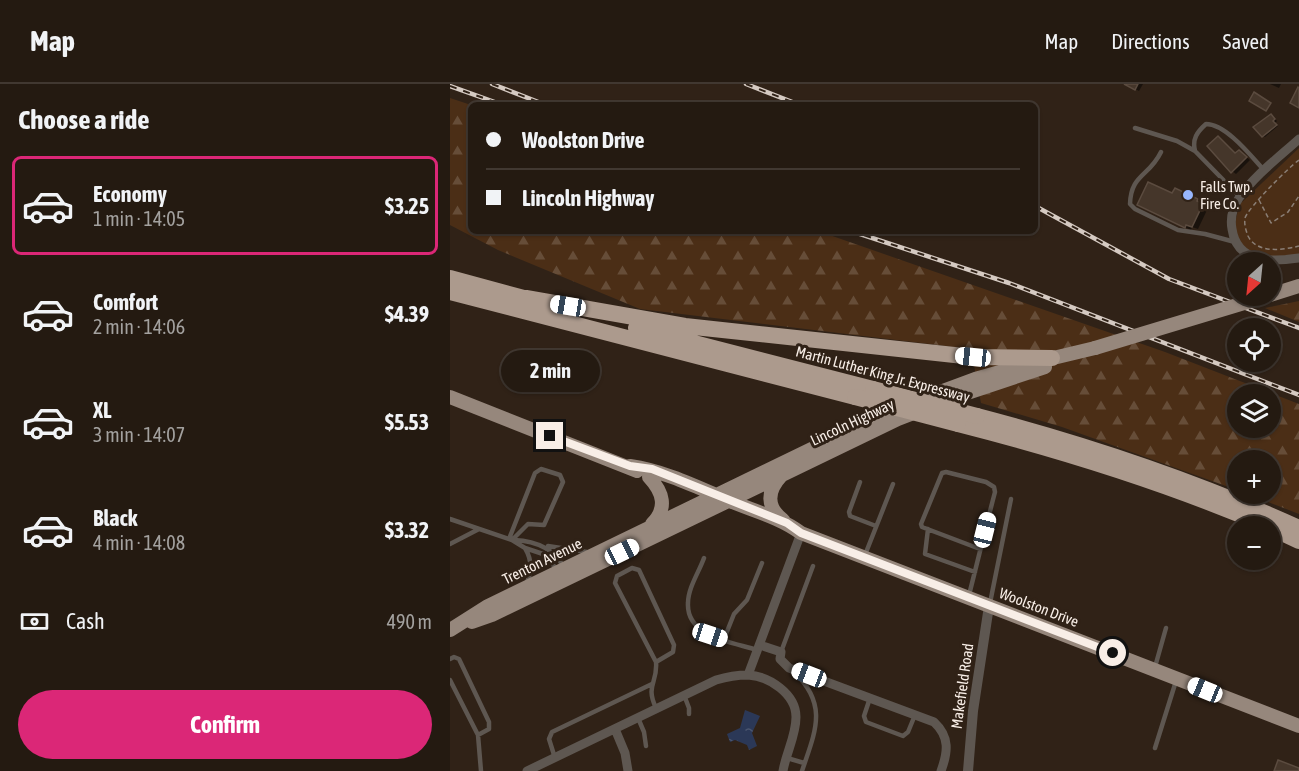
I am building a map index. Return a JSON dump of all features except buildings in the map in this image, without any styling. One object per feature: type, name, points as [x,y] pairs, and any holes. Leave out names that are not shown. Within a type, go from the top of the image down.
[{"type":"highway","name":"Martin Luther King Jr. Expressway","points":[[450,278],[1036,432],[1140,464],[1299,528]]},
{"type":"highway","name":"Martin Luther King Jr. Expressway","points":[[450,292],[1033,443],[1137,475],[1241,516]]},
{"type":"highway","points":[[526,298],[685,326],[973,357],[1052,358]]},
{"type":"highway","name":"Martin Luther King Jr. Expressway","points":[[1281,533],[1299,541]]},
{"type":"main road","name":"Lincoln Highway","points":[[1281,292],[1299,286]]},
{"type":"main road","name":"Lincoln Highway","points":[[717,500],[866,421],[922,397],[975,379],[1095,348],[1234,306]]},
{"type":"main road","name":"Lincoln Highway","points":[[717,500],[782,474],[870,431],[926,407],[1027,374],[1095,348]]},
{"type":"main road","points":[[450,397],[630,466],[649,477],[717,500]]},
{"type":"main road","points":[[630,466],[652,469],[717,500]]},
{"type":"main road","points":[[782,474],[773,486],[770,499],[773,512],[787,523]]},
{"type":"main road","points":[[647,528],[658,517],[663,504],[660,490],[649,477]]},
{"type":"main road","points":[[450,630],[492,615],[562,573],[717,500]]},
{"type":"main road","name":"Woolston Drive","points":[[717,500],[787,523],[801,533]]},
{"type":"main road","name":"Woolston Drive","points":[[717,500],[784,531],[801,533],[1299,726]]},
{"type":"main road","name":"Trenton Avenue","points":[[450,630],[488,606],[523,588],[562,573],[647,528],[717,500]]},
{"type":"street","points":[[1299,139],[1240,197],[1233,212],[1232,227],[1236,242],[1244,252],[1258,260],[1277,262],[1299,258]]},
{"type":"street","points":[[748,675],[801,533]]},
{"type":"street","name":"Makefield Road","points":[[968,771],[973,711],[989,606]]},
{"type":"street","points":[[759,648],[781,652],[780,659],[789,668],[934,722],[943,733],[947,745],[942,771]]},
{"type":"street","points":[[527,771],[716,680],[748,675],[779,687],[792,703],[796,714],[796,726],[783,771]]},
{"type":"street","points":[[615,729],[631,770]]},
{"type":"lane","points":[[1195,151],[1193,143],[1199,131],[1206,124],[1212,124],[1235,140],[1265,171]]},
{"type":"lane","points":[[1135,128],[1177,141],[1195,151],[1240,197]]},
{"type":"lane","points":[[1161,152],[1155,165],[1146,174],[1138,177],[1132,188],[1130,204],[1135,209],[1178,230],[1236,242]]},
{"type":"lane","points":[[1224,202],[1233,212]]},
{"type":"lane","points":[[541,469],[560,475],[562,482],[544,525],[528,524],[510,539],[535,472],[541,469]]},
{"type":"lane","points":[[968,597],[995,492],[994,487],[986,482],[942,473],[921,524],[922,527],[980,549]]},
{"type":"lane","points":[[860,482],[849,512],[850,516],[876,526]]},
{"type":"lane","points":[[864,557],[893,484]]},
{"type":"lane","points":[[989,606],[1011,499]]},
{"type":"lane","points":[[450,519],[510,539],[546,556],[562,573]]},
{"type":"lane","points":[[450,544],[479,529]]},
{"type":"lane","points":[[928,529],[925,554],[975,572]]},
{"type":"lane","points":[[510,539],[527,540],[555,554],[562,573]]},
{"type":"lane","points":[[537,544],[582,552],[602,550]]},
{"type":"lane","points":[[523,588],[529,579],[531,567],[530,556],[525,548]]},
{"type":"lane","points":[[704,558],[690,594],[689,611],[696,626],[702,631],[724,639],[759,648]]},
{"type":"lane","points":[[724,639],[734,615],[745,604],[762,563]]},
{"type":"lane","points":[[781,652],[813,566]]},
{"type":"lane","points":[[656,662],[674,652],[674,645],[639,570],[632,568],[617,576],[615,583],[656,662],[657,669],[651,694],[657,709]]},
{"type":"lane","points":[[1154,669],[1166,627]]},
{"type":"lane","points":[[450,659],[454,657],[459,659],[489,722],[489,729],[478,735]]},
{"type":"lane","points":[[789,668],[810,692],[817,711],[816,726],[802,771]]},
{"type":"lane","points":[[1155,748],[1176,678]]},
{"type":"lane","points":[[450,680],[478,735],[481,771]]},
{"type":"lane","points":[[555,758],[549,739],[552,732],[652,684]]},
{"type":"lane","points":[[684,695],[689,714]]},
{"type":"lane","points":[[870,698],[864,716],[866,722],[903,736],[908,732],[915,715]]},
{"type":"lane","points":[[638,718],[644,732],[646,746]]},
{"type":"lane","points":[[786,757],[804,763]]},
{"type":"path","points":[[1299,160],[1259,199],[1245,218],[1245,230],[1251,241],[1260,248],[1286,249],[1299,246]]},
{"type":"path","points":[[1259,199],[1271,223],[1288,212],[1299,196]]},
{"type":"green space","points":[[450,98],[468,104],[468,234],[827,234],[1165,352],[1247,384],[1227,384],[1227,438],[1281,438],[1281,397],[1299,404],[1299,514],[1274,504],[1281,504],[1281,450],[1227,450],[1227,486],[1062,427],[981,403],[971,349],[640,309],[498,250],[450,225]]},
{"type":"green space","points":[[1299,148],[1299,255],[1281,258],[1281,252],[1250,252],[1243,246],[1238,240],[1235,224],[1241,203]]},
{"type":"green space","points":[[1299,301],[1299,322],[1265,308]]},
{"type":"water","points":[[745,710],[760,716],[752,733],[757,746],[749,750],[747,745],[735,740],[730,742],[727,734],[740,728]]},
{"type":"railway","points":[[492,84],[538,102]]},
{"type":"railway","points":[[746,84],[792,102]]},
{"type":"railway","points":[[450,86],[495,102]]},
{"type":"railway","points":[[1038,208],[1169,279],[1299,328]]},
{"type":"railway","points":[[860,234],[1009,283],[1299,395]]},
{"type":"place","name":"Falls Twp. Fire Co.","points":[[1188,195]]},
{"type":"route","points":[[550,436],[630,466],[652,469],[717,494],[787,523],[801,533],[1113,653]]}]
